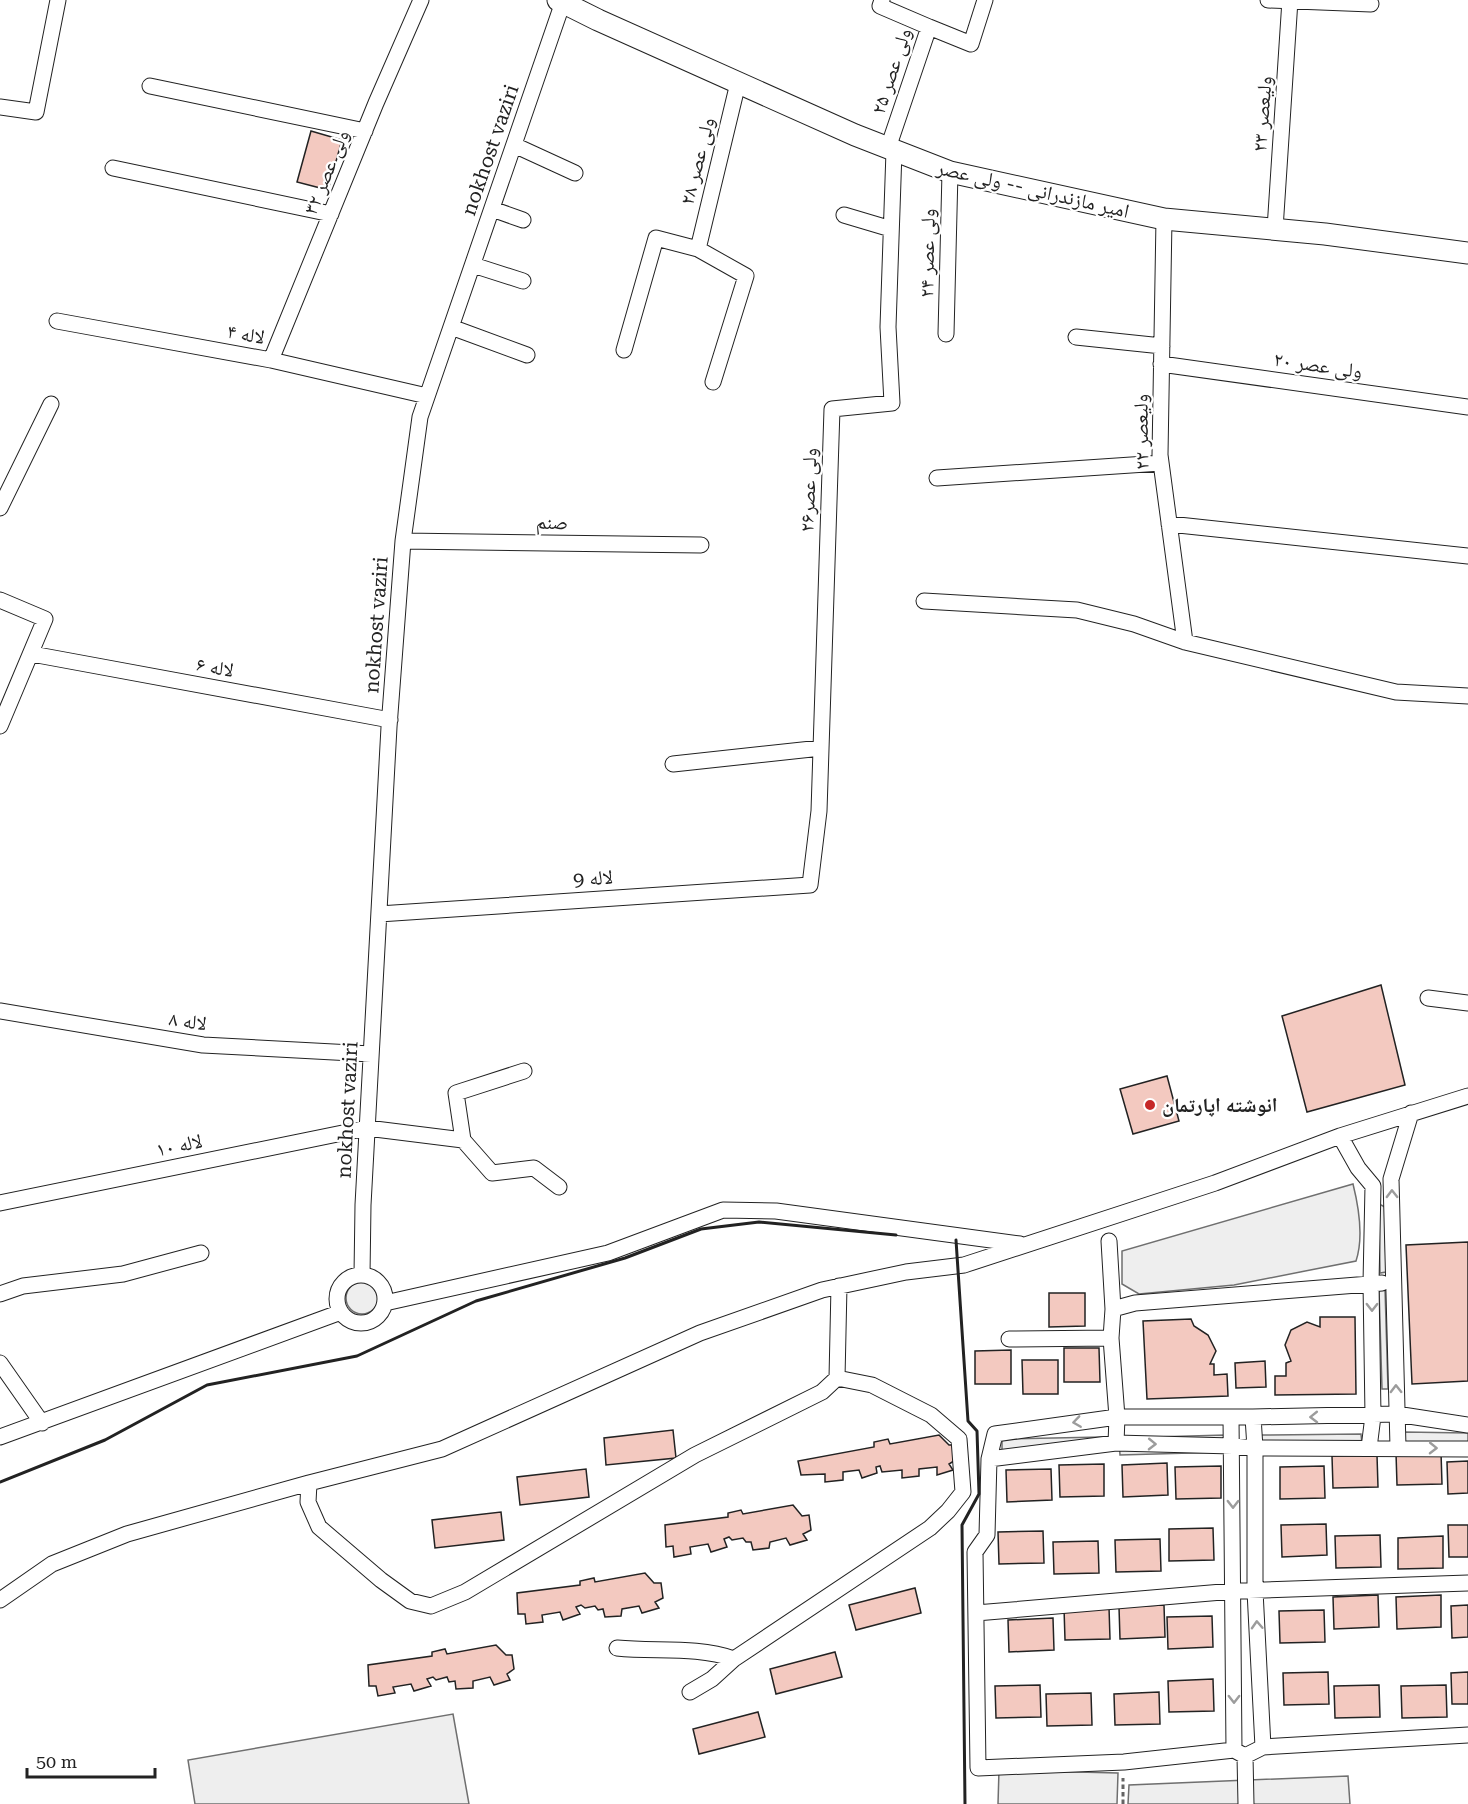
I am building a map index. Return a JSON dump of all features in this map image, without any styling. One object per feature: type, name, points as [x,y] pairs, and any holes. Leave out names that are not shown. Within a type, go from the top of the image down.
[{"type":"main road","name":"امیر مازندرانی -- ولی عصر","points":[[561,1],[598,20],[855,135],[950,172],[1164,219],[1325,234],[1468,252]]},
{"type":"street","points":[[0,106],[36,112],[58,0]]},
{"type":"street","name":"ولی عصر ۳۲","points":[[271,360],[421,0]]},
{"type":"street","name":"ولی عصر ۲۵","points":[[882,0],[880,6],[929,27],[891,149]]},
{"type":"street","points":[[929,27],[971,44],[984,0]]},
{"type":"street","points":[[1268,0],[1371,4]]},
{"type":"street","name":"ولیعصر ۲۳","points":[[1275,229],[1290,0]]},
{"type":"street","name":"nokhost vaziri","points":[[362,1275],[363,1205],[390,720],[403,541],[420,417],[561,1]]},
{"type":"street","name":"ولی عصر ۲۸","points":[[698,249],[738,83]]},
{"type":"street","points":[[150,86],[365,131]]},
{"type":"street","points":[[514,145],[575,172]]},
{"type":"street","name":"ولی عصر۲۶","points":[[810,885],[819,811],[832,409],[892,403],[888,327],[891,149]]},
{"type":"street","points":[[113,168],[331,214]]},
{"type":"street","name":"ولی عصر ۲۴","points":[[946,334],[950,172]]},
{"type":"street","points":[[492,209],[524,220]]},
{"type":"street","points":[[844,215],[891,229]]},
{"type":"street","name":"ولیعصر ۲۲","points":[[1164,219],[1161,463],[1185,642]]},
{"type":"street","points":[[624,350],[656,238],[698,249],[746,276],[713,382]]},
{"type":"street","points":[[473,265],[523,281]]},
{"type":"street","name":"لاله ۴","points":[[57,321],[271,360],[427,396]]},
{"type":"street","points":[[451,327],[527,355]]},
{"type":"street","points":[[1076,337],[1162,346]]},
{"type":"street","name":"ولی عصر ۲۰","points":[[1161,364],[1468,407]]},
{"type":"street","points":[[0,508],[51,405]]},
{"type":"street","points":[[937,478],[1161,463]]},
{"type":"street","points":[[1169,524],[1468,556]]},
{"type":"street","name":"صنم","points":[[403,541],[701,545]]},
{"type":"street","points":[[0,600],[45,619],[0,726]]},
{"type":"street","points":[[924,601],[1077,610],[1134,624],[1185,642],[1396,692],[1468,696]]},
{"type":"street","name":"لاله ۶","points":[[32,654],[390,720]]},
{"type":"street","points":[[673,764],[821,748]]},
{"type":"street","name":"لاله 9","points":[[380,914],[810,885]]},
{"type":"street","points":[[1428,998],[1468,1003]]},
{"type":"street","name":"لاله ۸","points":[[0,1011],[203,1045],[371,1054]]},
{"type":"street","points":[[524,1071],[456,1093],[463,1140],[492,1173],[534,1168],[559,1187]]},
{"type":"street","points":[[0,1600],[52,1564],[127,1534],[309,1483],[442,1449],[700,1333],[822,1290],[906,1272],[964,1265],[1215,1183],[1340,1136],[1468,1096]]},
{"type":"street","points":[[1398,1447],[1391,1179],[1412,1113]]},
{"type":"street","name":"لاله ۱۰","points":[[0,1203],[367,1128],[463,1140]]},
{"type":"street","points":[[1340,1136],[1358,1168],[1373,1186],[1372,1416],[1369,1448]]},
{"type":"street","points":[[385,1303],[608,1253],[723,1210],[776,1211],[1026,1245]]},
{"type":"street","points":[[1109,1241],[1113,1309],[1111,1338],[1117,1417],[1116,1443]]},
{"type":"street","points":[[0,1294],[23,1286],[123,1274],[201,1252]]},
{"type":"street","points":[[362,1275],[377,1281],[382,1287],[385,1303],[382,1311],[370,1321],[354,1322],[342,1312],[338,1298],[342,1284],[348,1279],[362,1275]]},
{"type":"street","points":[[1113,1309],[1135,1303],[1394,1282]]},
{"type":"street","points":[[309,1483],[308,1502],[319,1527],[381,1580],[410,1601],[431,1605],[465,1592],[695,1455],[822,1392],[837,1378],[839,1286]]},
{"type":"street","points":[[0,1437],[342,1312]]},
{"type":"street","points":[[1009,1340],[1111,1338]]},
{"type":"street","points":[[0,1363],[42,1423]]},
{"type":"street","points":[[690,1692],[712,1680],[734,1659],[930,1528],[963,1492],[964,1479],[959,1439],[931,1415],[872,1385],[837,1378]]},
{"type":"street","points":[[1468,1425],[1396,1414],[1253,1418],[1117,1417],[995,1434],[989,1459],[987,1535],[975,1552],[978,1768],[1124,1762],[1240,1753],[1263,1747],[1468,1735]]},
{"type":"street","points":[[1231,1417],[1240,1753],[1246,1804]]},
{"type":"street","points":[[1253,1418],[1255,1591],[1263,1747]]},
{"type":"street","points":[[989,1459],[1116,1443],[1255,1448],[1468,1449]]},
{"type":"street","points":[[976,1613],[1234,1591],[1468,1583]]},
{"type":"street","points":[[617,1648],[643,1651],[689,1650],[734,1659]]},
{"type":"path","points":[[1123,1804],[1124,1762]]},
{"type":"shaded area","points":[[1353,1184],[1360,1232],[1356,1261],[1234,1285],[1139,1294],[1122,1284],[1122,1251]]},
{"type":"shaded area","points":[[1379,1204],[1385,1207],[1386,1272],[1380,1273]]},
{"type":"shaded area","points":[[362,1282],[373,1287],[378,1298],[373,1309],[362,1314],[351,1309],[346,1298],[351,1287]]},
{"type":"shaded area","points":[[1379,1289],[1385,1289],[1388,1389],[1382,1389]]},
{"type":"shaded area","points":[[1404,1432],[1468,1433],[1468,1443],[1405,1443]]},
{"type":"shaded area","points":[[1361,1434],[1362,1444],[1261,1451],[1260,1435]]},
{"type":"shaded area","points":[[1225,1435],[1226,1452],[1120,1455],[1119,1438]]},
{"type":"shaded area","points":[[1102,1437],[1103,1452],[1002,1454],[1002,1439]]},
{"type":"shaded area","points":[[453,1714],[469,1804],[195,1804],[188,1760]]},
{"type":"shaded area","points":[[999,1770],[1118,1773],[1117,1804],[998,1804]]},
{"type":"shaded area","points":[[1348,1776],[1350,1804],[1128,1804],[1129,1785]]},
{"type":"building","points":[[311,131],[342,140],[328,190],[297,182]]},
{"type":"building","points":[[1381,985],[1405,1085],[1307,1112],[1282,1016]]},
{"type":"building","name":"انوشته اپارتمان","points":[[1167,1076],[1179,1121],[1133,1134],[1120,1089]]},
{"type":"building","points":[[1468,1242],[1468,1381],[1412,1384],[1406,1245]]},
{"type":"building","points":[[1049,1293],[1085,1293],[1085,1326],[1049,1327]]},
{"type":"building","points":[[1320,1317],[1355,1317],[1356,1394],[1275,1395],[1275,1376],[1286,1376],[1286,1363],[1291,1361],[1285,1345],[1291,1330],[1307,1322],[1320,1327]]},
{"type":"building","points":[[1191,1319],[1194,1326],[1208,1335],[1216,1351],[1210,1364],[1214,1364],[1214,1375],[1227,1374],[1228,1396],[1147,1399],[1143,1321]]},
{"type":"building","points":[[1064,1348],[1099,1348],[1100,1382],[1064,1382]]},
{"type":"building","points":[[1011,1350],[1011,1384],[975,1384],[975,1351]]},
{"type":"building","points":[[1022,1360],[1058,1360],[1058,1394],[1023,1394]]},
{"type":"building","points":[[1265,1361],[1266,1387],[1236,1388],[1235,1363]]},
{"type":"building","points":[[673,1430],[676,1458],[606,1465],[604,1438]]},
{"type":"building","points":[[939,1435],[949,1445],[955,1445],[957,1459],[949,1464],[953,1470],[937,1475],[937,1467],[919,1469],[919,1476],[902,1478],[902,1470],[882,1472],[880,1466],[876,1467],[877,1473],[862,1478],[859,1470],[843,1472],[843,1480],[825,1482],[825,1474],[801,1475],[798,1461],[874,1447],[874,1442],[888,1439],[890,1444]]},
{"type":"building","points":[[1441,1452],[1442,1484],[1397,1485],[1396,1453]]},
{"type":"building","points":[[1377,1455],[1378,1487],[1333,1488],[1332,1456]]},
{"type":"building","points":[[1468,1461],[1468,1493],[1448,1494],[1447,1462]]},
{"type":"building","points":[[1167,1463],[1168,1495],[1123,1497],[1122,1465]]},
{"type":"building","points":[[1104,1464],[1104,1496],[1060,1497],[1059,1465]]},
{"type":"building","points":[[1221,1466],[1221,1498],[1176,1499],[1175,1467]]},
{"type":"building","points":[[1324,1466],[1325,1498],[1280,1499],[1280,1467]]},
{"type":"building","points":[[586,1469],[589,1497],[520,1505],[517,1477]]},
{"type":"building","points":[[1051,1469],[1052,1500],[1007,1502],[1006,1470]]},
{"type":"building","points":[[793,1505],[802,1516],[809,1515],[811,1530],[803,1534],[807,1540],[790,1545],[786,1538],[770,1542],[769,1548],[753,1550],[751,1542],[746,1542],[743,1538],[732,1540],[729,1537],[724,1539],[727,1547],[711,1552],[708,1544],[690,1547],[691,1554],[674,1557],[673,1546],[666,1547],[665,1525],[728,1517],[728,1513],[741,1510],[743,1514]]},
{"type":"building","points":[[501,1512],[504,1540],[435,1548],[432,1520]]},
{"type":"building","points":[[1326,1524],[1327,1555],[1282,1557],[1281,1525]]},
{"type":"building","points":[[1448,1525],[1468,1525],[1468,1557],[1449,1557]]},
{"type":"building","points":[[1213,1528],[1214,1560],[1169,1561],[1169,1529]]},
{"type":"building","points":[[1043,1531],[1044,1563],[999,1564],[998,1532]]},
{"type":"building","points":[[1380,1535],[1381,1567],[1336,1568],[1335,1536]]},
{"type":"building","points":[[1443,1536],[1443,1568],[1398,1569],[1398,1538]]},
{"type":"building","points":[[1160,1539],[1161,1571],[1116,1572],[1115,1540]]},
{"type":"building","points":[[1098,1541],[1099,1573],[1054,1574],[1053,1542]]},
{"type":"building","points":[[645,1573],[654,1583],[661,1583],[663,1598],[655,1602],[659,1608],[642,1613],[639,1606],[622,1609],[621,1616],[605,1617],[603,1609],[598,1610],[595,1606],[585,1608],[581,1605],[576,1607],[580,1614],[563,1620],[560,1612],[542,1615],[543,1622],[526,1624],[525,1614],[518,1614],[517,1593],[580,1585],[580,1581],[594,1578],[595,1582]]},
{"type":"building","points":[[915,1588],[921,1613],[856,1630],[849,1605]]},
{"type":"building","points":[[1378,1595],[1379,1627],[1334,1629],[1333,1597]]},
{"type":"building","points":[[1441,1595],[1441,1627],[1397,1629],[1396,1597]]},
{"type":"building","points":[[1164,1605],[1165,1637],[1120,1639],[1119,1607]]},
{"type":"building","points":[[1468,1605],[1468,1637],[1452,1638],[1451,1606]]},
{"type":"building","points":[[1109,1607],[1110,1639],[1065,1640],[1064,1608]]},
{"type":"building","points":[[1324,1610],[1325,1642],[1280,1643],[1279,1611]]},
{"type":"building","points":[[1212,1616],[1213,1647],[1168,1649],[1167,1617]]},
{"type":"building","points":[[1053,1618],[1054,1650],[1009,1652],[1008,1620]]},
{"type":"building","points":[[496,1645],[506,1655],[512,1655],[514,1669],[507,1674],[510,1680],[494,1685],[490,1677],[473,1681],[473,1688],[456,1689],[455,1681],[449,1682],[447,1677],[436,1680],[433,1677],[427,1679],[431,1686],[414,1691],[411,1684],[393,1687],[395,1693],[378,1696],[376,1686],[369,1686],[368,1665],[432,1656],[432,1652],[445,1649],[447,1654]]},
{"type":"building","points":[[835,1652],[842,1677],[776,1694],[770,1669]]},
{"type":"building","points":[[1328,1672],[1329,1704],[1284,1705],[1283,1673]]},
{"type":"building","points":[[1468,1672],[1468,1704],[1452,1704],[1451,1673]]},
{"type":"building","points":[[1213,1679],[1214,1711],[1169,1712],[1168,1681]]},
{"type":"building","points":[[1040,1685],[1041,1717],[996,1718],[995,1686]]},
{"type":"building","points":[[1379,1685],[1380,1717],[1335,1718],[1334,1686]]},
{"type":"building","points":[[1446,1685],[1447,1717],[1402,1718],[1401,1686]]},
{"type":"building","points":[[1159,1692],[1160,1724],[1115,1725],[1114,1694]]},
{"type":"building","points":[[1091,1693],[1092,1725],[1047,1726],[1046,1694]]},
{"type":"building","points":[[758,1712],[765,1737],[699,1754],[693,1729]]},
{"type":"wall","points":[[0,1482],[105,1440],[207,1385],[357,1356],[476,1301],[625,1258],[701,1229],[759,1222],[896,1235]]},
{"type":"wall","points":[[956,1240],[968,1421],[977,1431],[979,1494],[962,1525],[965,1804]]},
{"type":"place","name":"انوشته اپارتمان","points":[[1150,1105]]}]
